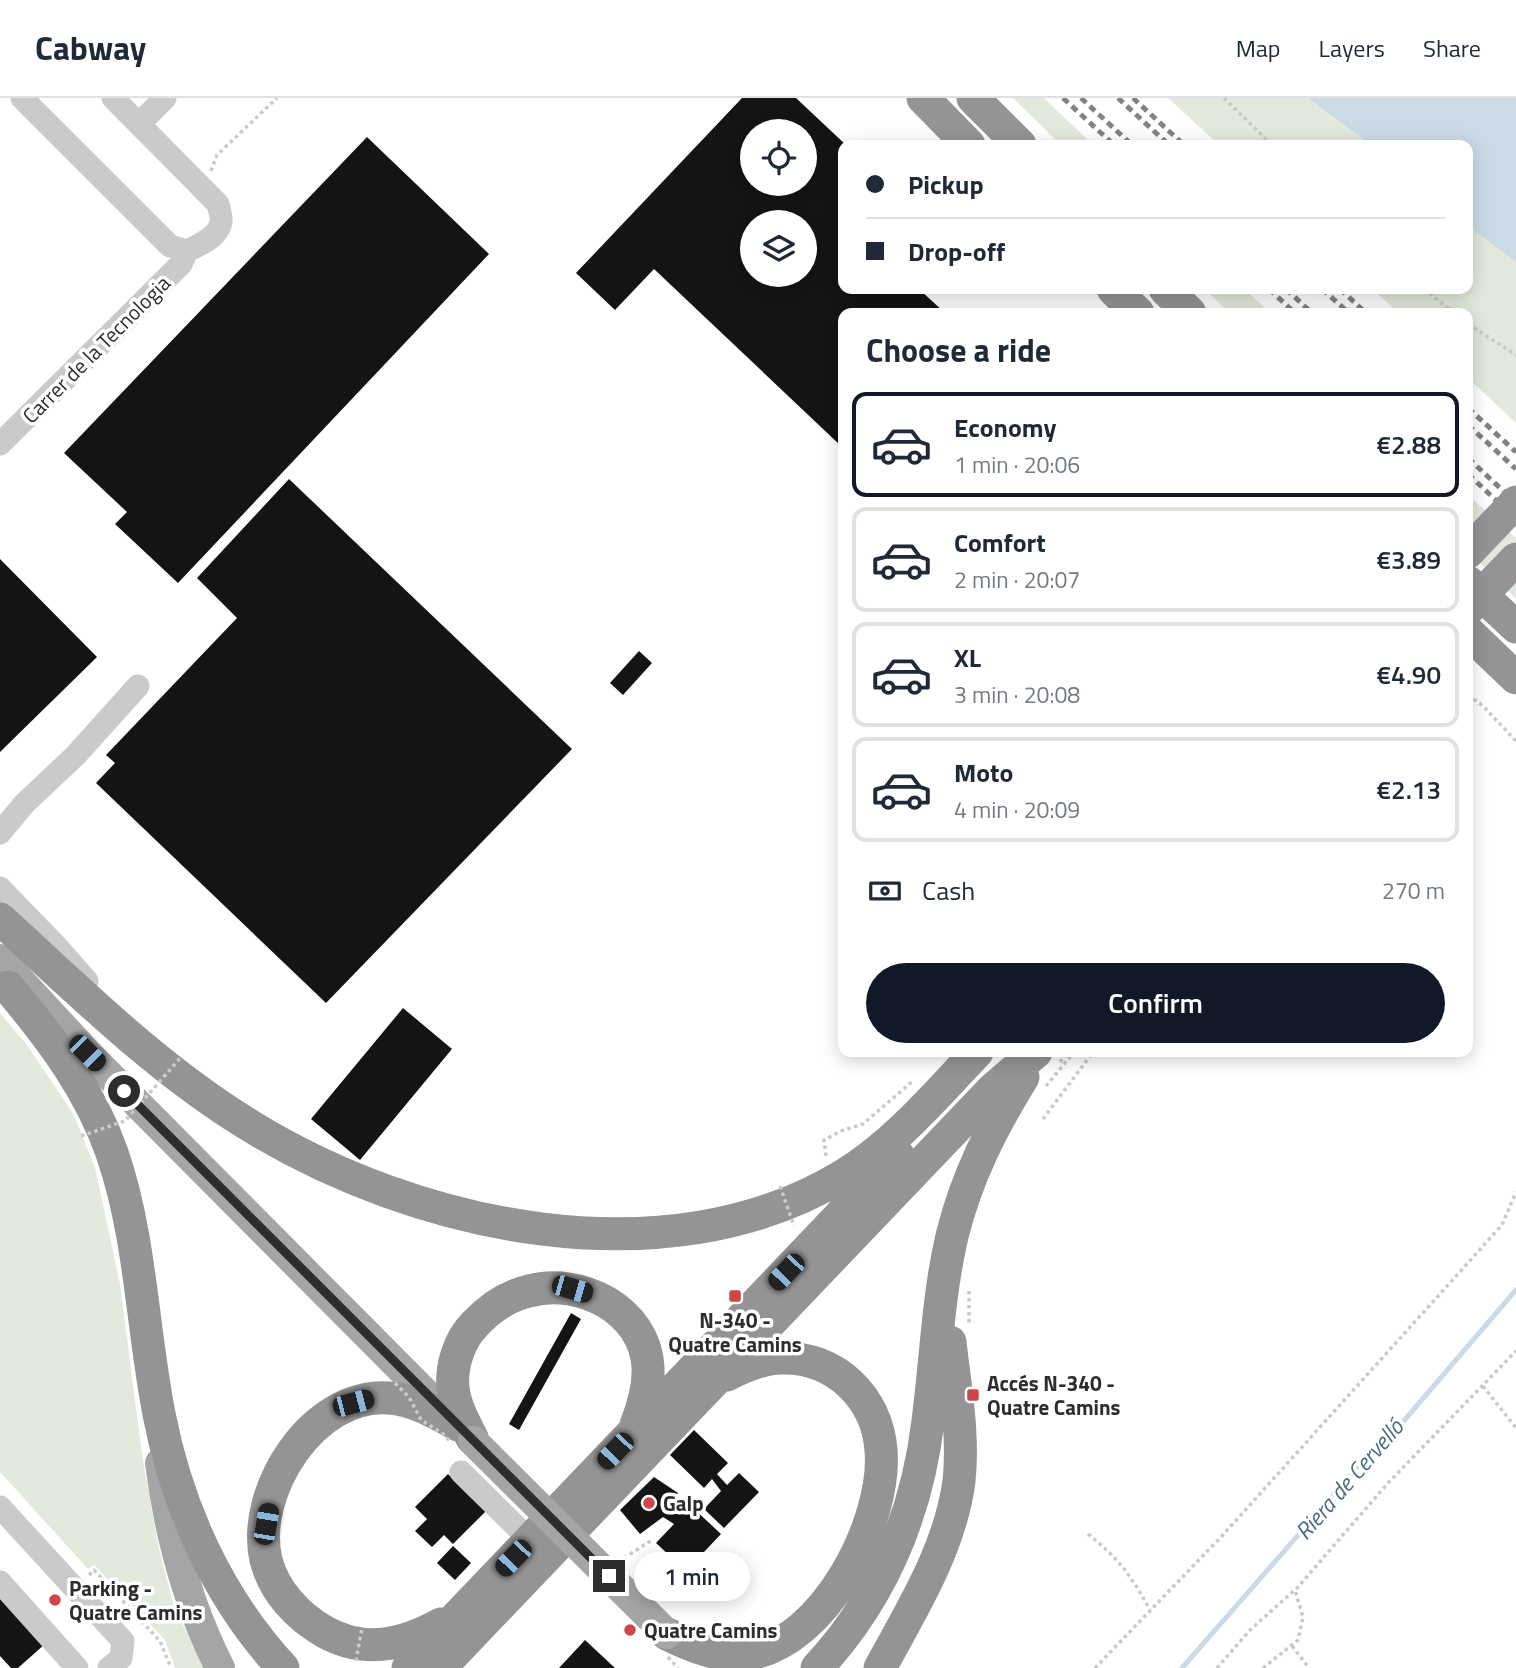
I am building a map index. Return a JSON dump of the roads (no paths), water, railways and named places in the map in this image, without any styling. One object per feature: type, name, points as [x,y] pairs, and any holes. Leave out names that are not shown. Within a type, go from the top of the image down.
[{"type":"highway","points":[[923,98],[965,140]]},
{"type":"highway","points":[[973,98],[1015,140]]},
{"type":"highway","points":[[1118,294],[1133,308]]},
{"type":"highway","points":[[1169,294],[1185,308]]},
{"type":"highway","points":[[1473,547],[1516,502]]},
{"type":"highway","points":[[1473,604],[1516,559]]},
{"type":"highway","points":[[1473,587],[1516,627]]},
{"type":"highway","points":[[1473,637],[1516,678]]},
{"type":"highway","points":[[0,919],[169,1069],[250,1126],[315,1161],[390,1193],[460,1213],[538,1228],[592,1233],[666,1232],[733,1221],[791,1201],[844,1175],[863,1162],[901,1130],[932,1080],[969,1057]]},
{"type":"highway","points":[[3,975],[70,1067],[86,1094],[112,1153],[135,1248],[159,1414],[175,1478],[203,1550],[229,1599],[248,1628],[283,1668]]},
{"type":"highway","points":[[408,1668],[991,1057]]},
{"type":"highway","points":[[441,1668],[993,1089],[1031,1057]]},
{"type":"highway","points":[[817,1668],[857,1620],[876,1590],[905,1525],[923,1455],[942,1295],[952,1239],[975,1165],[992,1129],[1034,1057]]},
{"type":"highway","points":[[466,1433],[453,1388],[456,1359],[470,1328],[484,1314],[505,1300],[529,1290],[557,1288],[572,1289],[605,1301],[628,1320],[645,1350],[648,1384],[642,1411],[632,1433]]},
{"type":"highway","points":[[880,1668],[938,1556],[952,1516],[957,1489],[960,1460],[958,1412],[942,1295]]},
{"type":"highway","points":[[667,1634],[690,1645],[729,1655],[747,1654],[778,1644],[800,1630],[836,1589],[856,1553],[879,1488],[879,1433],[865,1400],[840,1375],[815,1363],[781,1358],[761,1361],[715,1380]]},
{"type":"highway","points":[[461,1612],[405,1641],[367,1646],[335,1637],[320,1629],[291,1605],[280,1591],[268,1566],[264,1540],[274,1490],[292,1452],[306,1434],[336,1409],[369,1399],[394,1398],[428,1408],[466,1433]]},
{"type":"main road","points":[[3,975],[87,1053],[700,1668]]},
{"type":"main road","points":[[159,1414],[164,1493],[182,1578],[220,1668]]},
{"type":"street","points":[[22,98],[170,246],[187,251]]},
{"type":"street","points":[[113,98],[139,124],[165,98]]},
{"type":"street","name":"Carrer de la Tecnologia","points":[[0,444],[181,264],[187,251],[205,242],[221,222],[218,204],[139,124]]},
{"type":"street","points":[[0,833],[24,804],[75,756],[138,685]]},
{"type":"street","points":[[0,888],[60,949],[87,981],[113,1022]]},
{"type":"street","points":[[932,1080],[963,1057]]},
{"type":"street","points":[[461,1472],[530,1540]]},
{"type":"street","points":[[0,1507],[123,1641],[121,1658],[109,1668]]},
{"type":"street","points":[[0,1582],[77,1668]]},
{"type":"waterway","name":"Riera de Cervelló","points":[[1182,1668],[1356,1469],[1396,1430],[1516,1290]]},
{"type":"railway","points":[[1063,98],[1109,140]]},
{"type":"railway","points":[[1081,98],[1127,140]]},
{"type":"railway","points":[[1118,98],[1164,140]]},
{"type":"railway","points":[[1133,98],[1179,140]]},
{"type":"railway","points":[[1274,294],[1290,308]]},
{"type":"railway","points":[[1291,294],[1307,308]]},
{"type":"railway","points":[[1328,294],[1343,308]]},
{"type":"railway","points":[[1345,294],[1361,308]]},
{"type":"railway","points":[[1473,413],[1516,452]]},
{"type":"railway","points":[[1473,430],[1516,469]]},
{"type":"railway","points":[[1473,463],[1516,503]]},
{"type":"railway","points":[[1473,479],[1516,519]]},
{"type":"place","name":"N-340 - Quatre Camins","points":[[735,1296]]},
{"type":"place","name":"Accés N-340 - Quatre Camins","points":[[973,1395]]},
{"type":"place","name":"Galp","points":[[649,1503]]},
{"type":"place","name":"Parking - Quatre Camins","points":[[55,1600]]},
{"type":"place","name":"Quatre Camins","points":[[630,1630]]}]
